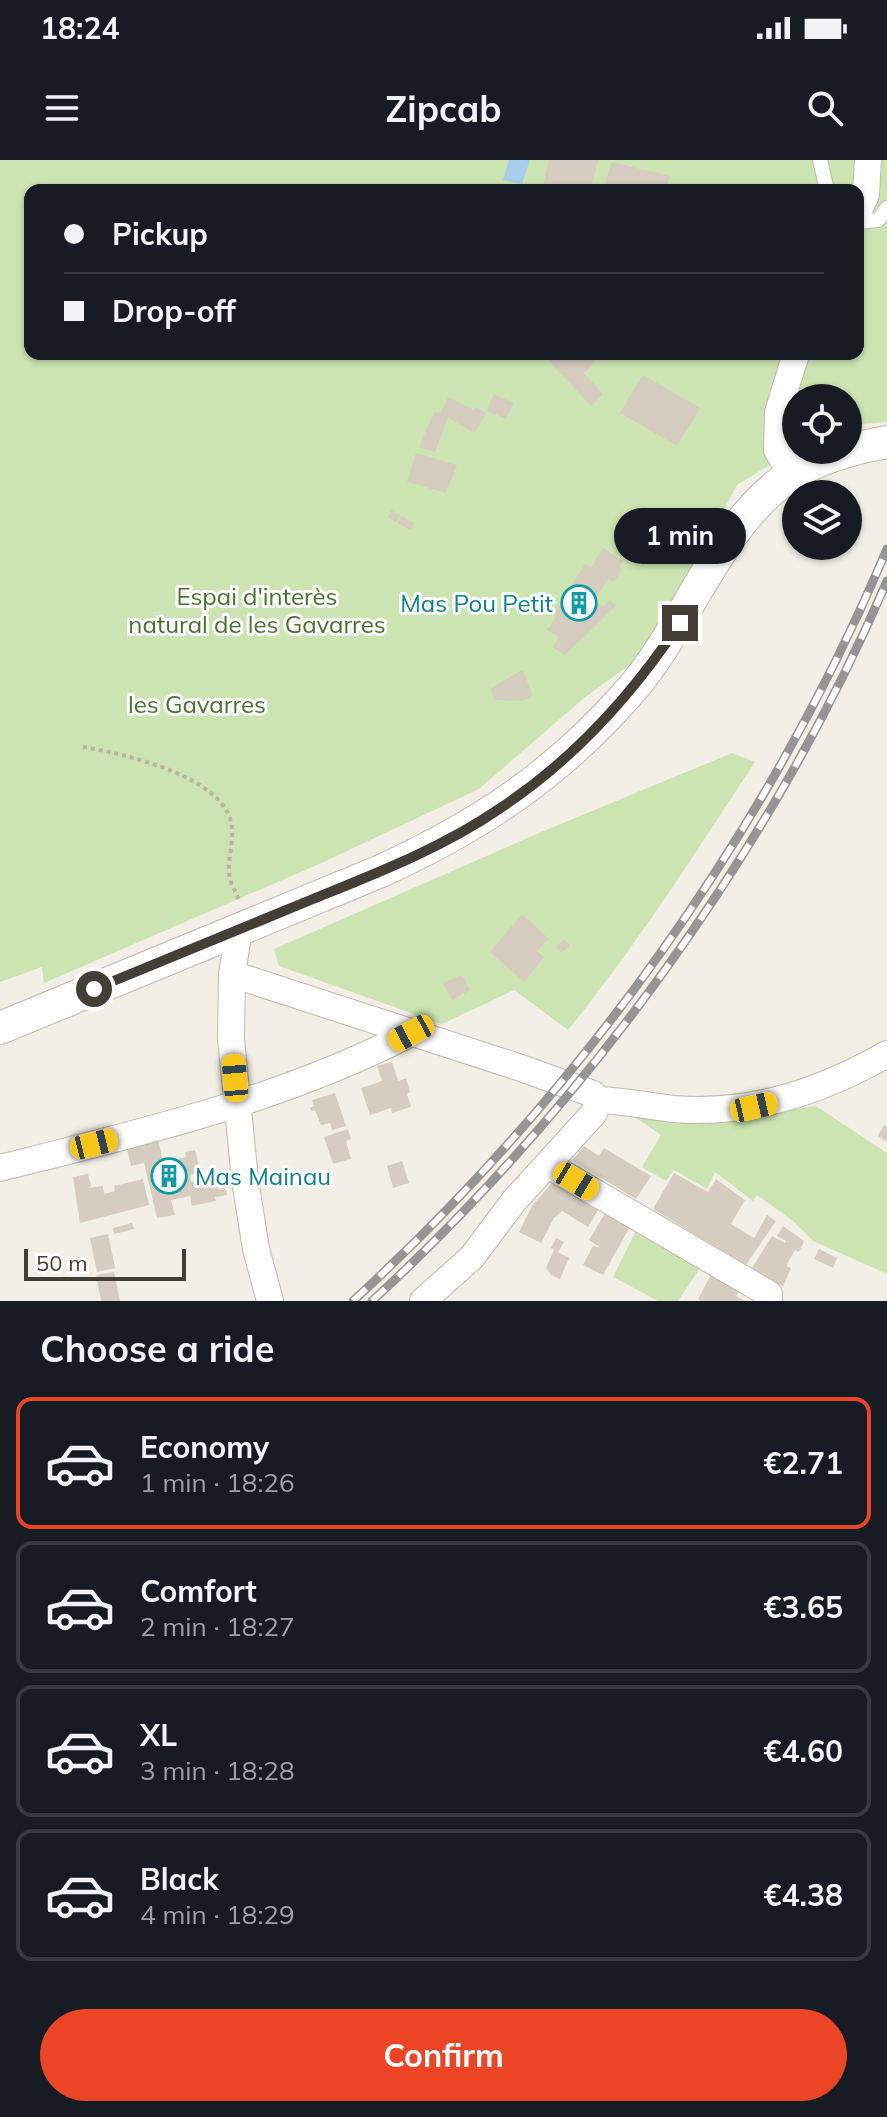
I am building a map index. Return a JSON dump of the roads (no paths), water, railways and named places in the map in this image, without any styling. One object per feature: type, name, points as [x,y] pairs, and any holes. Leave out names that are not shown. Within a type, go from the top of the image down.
[{"type":"street","points":[[864,199],[868,160]]},
{"type":"street","points":[[792,475],[777,450],[778,412],[794,360]]},
{"type":"street","points":[[0,1028],[430,849],[499,809],[540,779],[632,689],[680,623],[742,520],[758,502],[792,475],[832,455],[887,442]]},
{"type":"street","points":[[239,929],[229,1011],[245,1180],[256,1249],[270,1301]]},
{"type":"street","points":[[232,974],[521,1068],[593,1094],[599,1100],[628,1101],[672,1109],[754,1107],[812,1090],[887,1054]]},
{"type":"street","points":[[0,1168],[175,1123],[237,1103],[308,1079],[377,1051],[411,1033]]},
{"type":"street","points":[[423,1301],[472,1257],[514,1201],[594,1113],[599,1100]]},
{"type":"street","points":[[548,1165],[769,1294],[769,1301]]},
{"type":"lane","points":[[820,160],[826,184]]},
{"type":"lane","points":[[864,221],[878,220],[887,208]]},
{"type":"water","points":[[509,160],[530,160],[522,184],[503,180]]},
{"type":"water","points":[[640,526],[650,536],[637,550],[628,549],[626,542]]},
{"type":"railway","points":[[353,1301],[436,1221],[515,1136],[590,1047],[660,954],[725,857],[785,757],[839,654],[887,549]]},
{"type":"railway","points":[[372,1301],[451,1224],[527,1143],[599,1057],[667,968],[730,875],[788,779],[841,681],[887,581]]},
{"type":"place","name":"Mas Pou Petit","points":[[579,603]]},
{"type":"place","name":"Mas Mainau","points":[[169,1176]]},
{"type":"park label","name":"Espai d'interès natural de les Gavarres","points":[[257,610]]},
{"type":"park label","name":"les Gavarres","points":[[197,704]]}]
